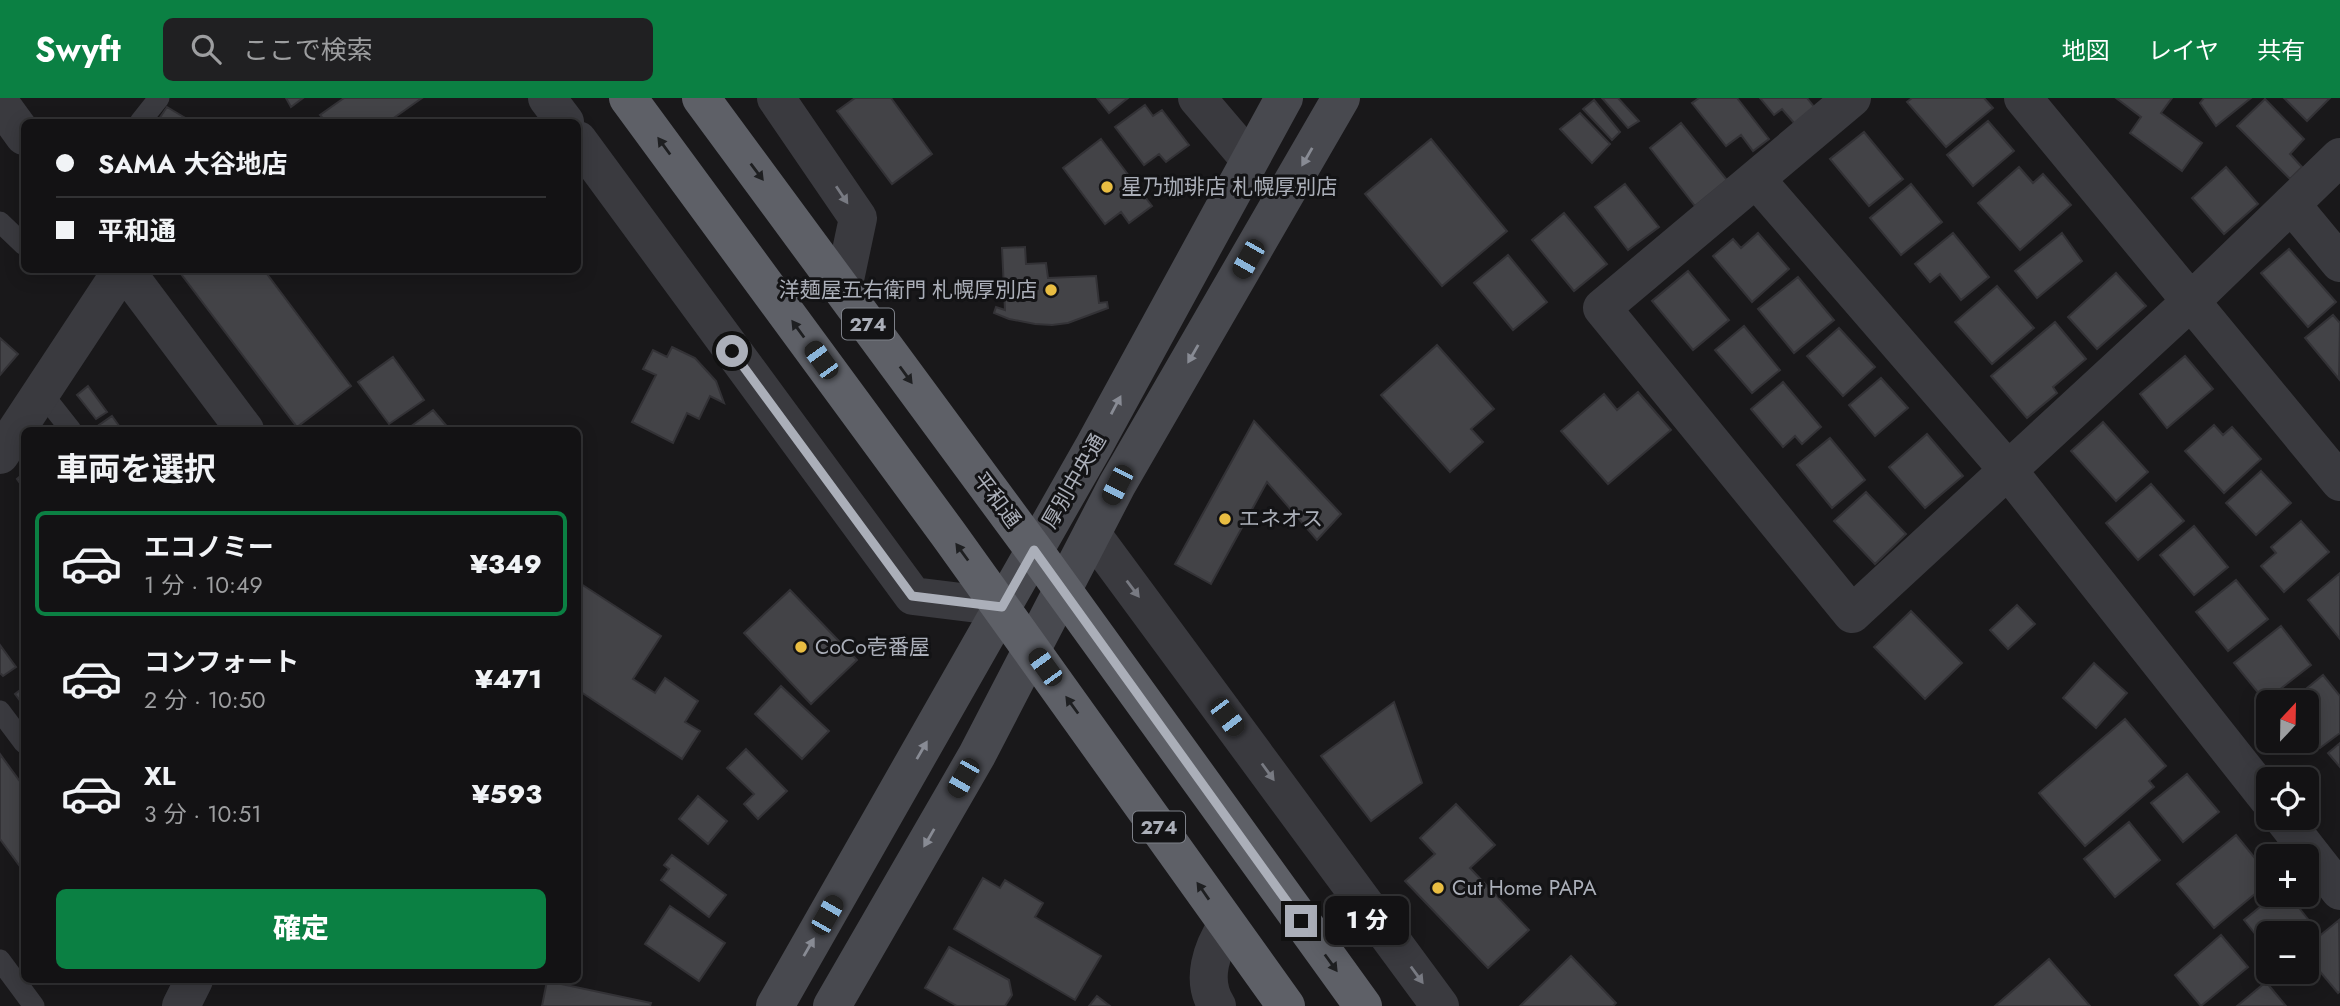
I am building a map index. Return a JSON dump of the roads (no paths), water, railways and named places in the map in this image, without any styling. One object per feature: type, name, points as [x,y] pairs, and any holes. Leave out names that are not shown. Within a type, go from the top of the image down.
[{"type":"highway","name":"274","points":[[628,98],[1002,607],[1286,1006]]},
{"type":"highway","name":"平和通","points":[[701,98],[1034,550],[1363,1006]]},
{"type":"main road","name":"厚別中央通","points":[[775,1006],[1094,446],[1284,98]]},
{"type":"main road","name":"厚別中央通","points":[[832,1006],[976,755],[1128,466],[1341,98]]},
{"type":"street","points":[[547,98],[563,119]]},
{"type":"street","points":[[1197,98],[1249,159]]},
{"type":"street","points":[[1852,98],[1602,308],[1852,614],[2190,302],[2340,157]]},
{"type":"street","points":[[2023,98],[2340,482]]},
{"type":"street","points":[[786,102],[858,218],[843,289]]},
{"type":"street","points":[[0,103],[21,132]]},
{"type":"street","points":[[581,144],[912,596],[1002,607]]},
{"type":"street","points":[[1756,178],[2007,469],[2256,784]]},
{"type":"street","points":[[2291,204],[2340,263]]},
{"type":"street","points":[[0,454],[122,273]]},
{"type":"street","points":[[126,273],[243,427]]},
{"type":"street","points":[[1092,534],[1440,1006]]},
{"type":"street","points":[[2292,830],[2340,891]]},
{"type":"street","points":[[1217,1006],[1209,986],[1209,971],[1212,955],[1227,925]]},
{"type":"street","points":[[181,1006],[192,983]]},
{"type":"lane","points":[[142,119],[159,98]]},
{"type":"lane","points":[[0,222],[21,241]]},
{"type":"lane","points":[[41,392],[69,427]]},
{"type":"lane","points":[[0,711],[21,739]]},
{"type":"lane","points":[[0,960],[34,1006]]},
{"type":"place","name":"星乃珈琲店 札幌厚別店","points":[[1107,187]]},
{"type":"place","name":"洋麺屋五右衛門 札幌厚別店","points":[[1051,290]]},
{"type":"place","name":"エネオス","points":[[1225,519]]},
{"type":"place","name":"CoCo壱番屋","points":[[801,647]]},
{"type":"place","name":"Cut Home PAPA","points":[[1438,888]]}]
